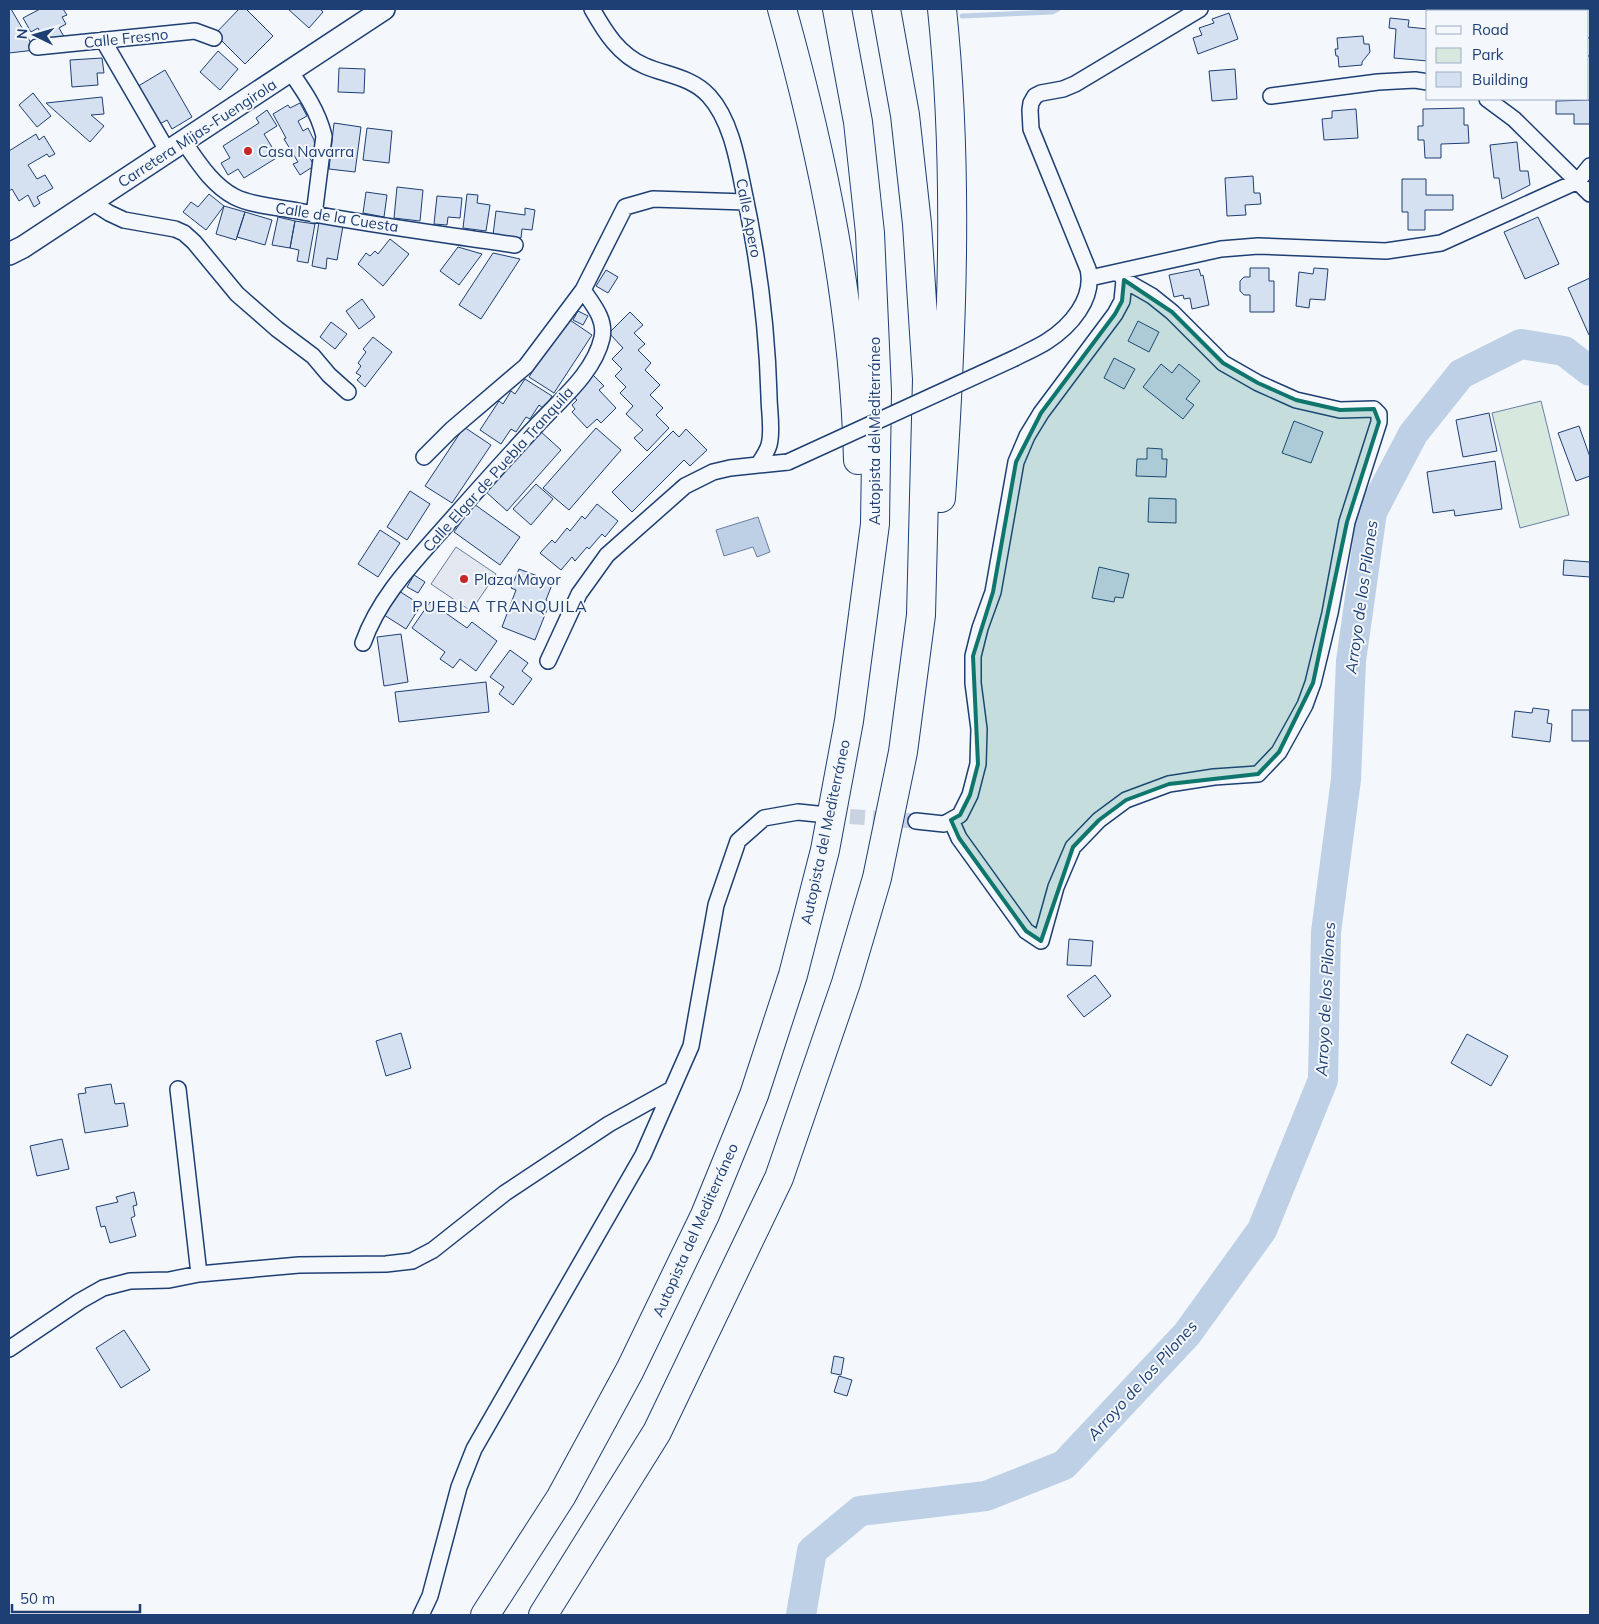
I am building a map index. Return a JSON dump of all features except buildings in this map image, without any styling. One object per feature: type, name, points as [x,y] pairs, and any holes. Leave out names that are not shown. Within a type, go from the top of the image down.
[{"type":"highway","points":[[782,9],[804,89],[827,190],[846,307],[857,418],[860,524],[867,584]]},
{"type":"highway","name":"Autopista del Mediterráneo","points":[[485,1615],[561,1497],[630,1370],[705,1215],[754,1095],[792,975],[825,850],[849,721],[876,524],[877,392],[870,233],[858,122],[837,9]]},
{"type":"highway","points":[[543,1615],[657,1432],[779,1178],[846,983],[877,878],[903,752],[921,615],[926,369],[917,224],[905,115],[886,9]]},
{"type":"highway","points":[[921,615],[935,560],[939,533],[952,295],[951,144],[942,9]]},
{"type":"main road","name":"Carretera Mijas-Fuengirola","points":[[9,254],[23,247],[92,202],[384,9]]},
{"type":"street","name":"Calle Apero","points":[[592,9],[603,29],[629,57],[644,66],[678,76],[696,85],[709,96],[722,117],[736,154],[762,289],[768,347],[769,444],[758,465]]},
{"type":"street","points":[[548,661],[578,594],[607,555],[685,486],[713,472],[730,468],[788,462],[1015,358],[1046,342],[1072,320],[1083,304],[1090,278],[1031,129],[1031,103],[1035,96],[1041,93],[1063,89],[1086,78],[1200,9]]},
{"type":"street","name":"Calle Fresno","points":[[37,47],[195,31],[214,38]]},
{"type":"street","name":"Calle de la Cuesta","points":[[103,40],[176,147],[214,182],[235,197],[314,215],[515,245]]},
{"type":"street","points":[[290,71],[307,96],[321,123],[324,136],[314,215]]},
{"type":"street","points":[[1271,96],[1378,82],[1415,80],[1426,82]]},
{"type":"street","points":[[1488,100],[1514,118],[1590,194]]},
{"type":"street","points":[[1090,278],[1122,276],[1222,249],[1258,246],[1386,251],[1442,243],[1578,181],[1590,166]]},
{"type":"street","points":[[424,456],[526,366],[583,290],[625,207],[653,199],[746,202]]},
{"type":"street","points":[[92,202],[124,220],[175,229],[184,233],[194,242],[237,294],[312,356],[348,392]]},
{"type":"street","points":[[951,820],[959,838],[1026,931],[1041,941],[1056,887],[1073,847],[1098,820],[1126,800],[1169,784],[1214,777],[1258,774],[1279,752],[1305,705],[1313,683],[1330,613],[1348,522],[1379,422],[1379,414],[1374,409],[1340,410],[1296,400],[1258,383],[1223,363],[1172,312],[1122,276]]},
{"type":"street","points":[[916,821],[944,824],[960,815],[970,795],[978,764],[979,729],[973,683],[973,656],[980,628],[993,592],[1016,462],[1040,412],[1115,314],[1122,301],[1122,276]]},
{"type":"street","name":"Calle Elgar de Puebla Tranquila","points":[[363,643],[370,622],[396,581],[492,473],[582,377],[594,357],[602,337],[602,319],[583,290]]},
{"type":"street","points":[[421,1615],[430,1596],[459,1487],[474,1449],[643,1155],[691,1046],[716,905],[738,841],[764,818],[798,812],[827,815]]},
{"type":"street","points":[[178,1089],[199,1274]]},
{"type":"street","points":[[9,1349],[80,1301],[103,1288],[130,1282],[169,1280],[199,1274],[299,1265],[386,1264],[412,1261],[433,1250],[505,1193],[593,1134],[672,1089]]},
{"type":"highlighted area","points":[[1124,280],[1172,312],[1223,363],[1258,383],[1296,400],[1340,410],[1374,409],[1379,422],[1347,522],[1313,683],[1279,752],[1258,774],[1169,784],[1126,800],[1099,820],[1073,847],[1041,941],[1026,931],[959,838],[951,820],[960,815],[970,795],[978,764],[973,656],[993,592],[1016,462],[1041,413],[1115,314],[1122,301]]},
{"type":"green space","points":[[1541,401],[1569,515],[1520,528],[1492,413]]},
{"type":"shaded area","name":"Plaza Mayor","points":[[456,547],[496,574],[471,611],[431,584]]},
{"type":"water","points":[[758,517],[770,552],[757,557],[753,547],[724,556],[716,530]]},
{"type":"waterway","points":[[962,16],[1052,12],[1058,9]]},
{"type":"waterway","name":"Arroyo de los Pilones","points":[[801,1615],[812,1551],[860,1511],[986,1496],[1064,1465],[1187,1334],[1262,1230],[1323,1080],[1326,932],[1346,779],[1351,661],[1372,512],[1413,434],[1461,374],[1521,344],[1564,351],[1590,371]]},
{"type":"tunnel","points":[[827,815],[916,821]]},
{"type":"place","name":"Casa Navarra","points":[[248,151]]},
{"type":"place","name":"Plaza Mayor","points":[[464,579]]},
{"type":"district","name":"PUEBLA TRANQUILA","points":[[500,606]]}]
